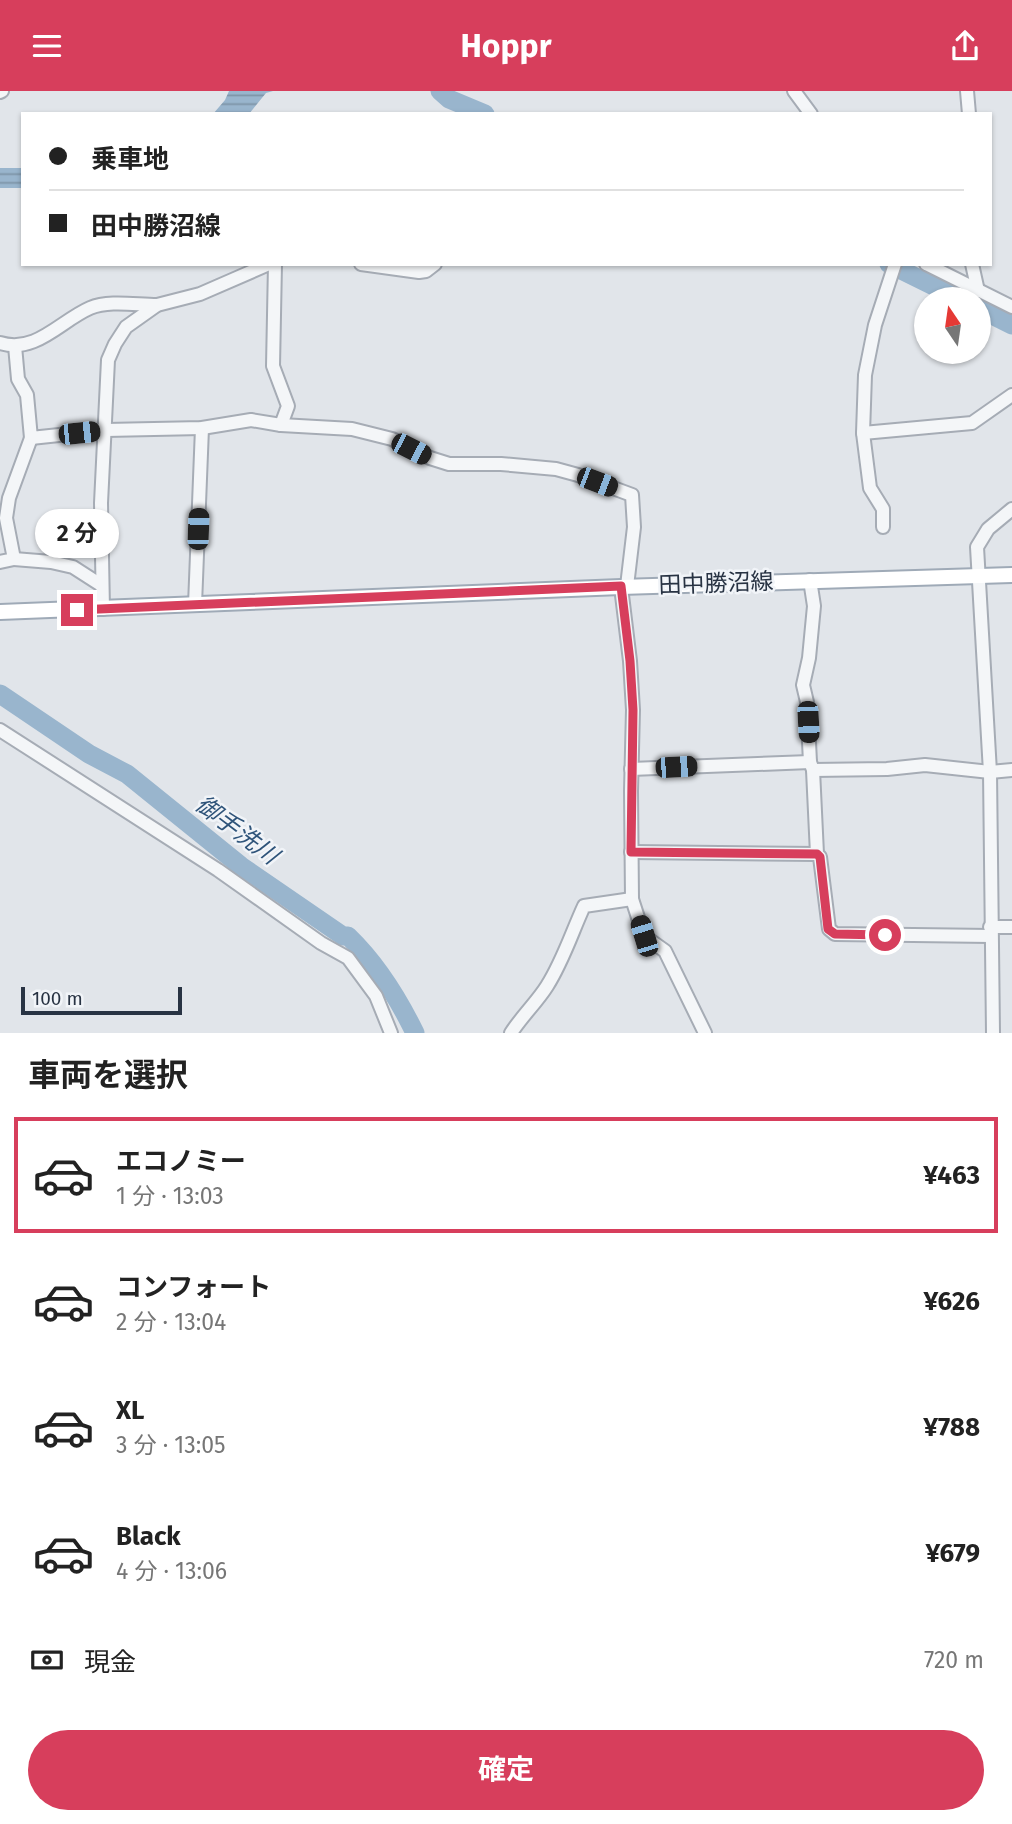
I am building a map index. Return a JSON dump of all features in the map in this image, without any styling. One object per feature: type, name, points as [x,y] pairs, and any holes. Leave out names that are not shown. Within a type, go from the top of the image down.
[{"type":"main road","name":"田中勝沼線","points":[[0,612],[624,586],[1012,575]]},
{"type":"street","points":[[794,91],[810,112]]},
{"type":"street","points":[[967,91],[969,112]]},
{"type":"street","points":[[0,344],[15,346],[45,338],[88,309],[100,305],[157,305],[200,294],[264,266]]},
{"type":"street","points":[[275,266],[272,358],[288,406],[281,425]]},
{"type":"street","points":[[376,266],[419,272],[432,266]]},
{"type":"street","points":[[883,527],[883,509],[870,488],[863,433],[865,375],[875,325],[894,266]]},
{"type":"street","points":[[930,266],[970,287]]},
{"type":"street","points":[[972,266],[977,287]]},
{"type":"street","points":[[991,297],[1012,307]]},
{"type":"street","points":[[103,609],[101,503],[108,360],[126,327],[157,305]]},
{"type":"street","points":[[14,559],[6,518],[9,498],[31,438],[27,395],[18,379],[15,346]]},
{"type":"street","points":[[863,433],[972,423],[1012,395]]},
{"type":"street","points":[[31,438],[106,431],[202,428],[251,419],[281,425],[352,429],[392,439],[430,458],[449,464],[501,464],[556,469],[632,495],[634,527],[624,586],[633,710],[632,899],[644,936],[665,951],[705,1033]]},
{"type":"street","points":[[195,605],[202,428]]},
{"type":"street","points":[[993,1033],[990,772],[976,547],[988,529],[1012,509]]},
{"type":"street","points":[[0,562],[14,559],[73,567],[101,586]]},
{"type":"street","points":[[810,580],[814,606],[810,658],[803,685],[807,702],[817,854],[820,857],[828,929],[835,934],[990,931],[1012,927]]},
{"type":"street","points":[[0,730],[218,870],[321,943],[348,958],[376,996],[391,1033]]},
{"type":"street","points":[[631,769],[811,766],[887,769],[925,765],[990,772],[1012,771]]},
{"type":"street","points":[[631,852],[817,854]]},
{"type":"street","points":[[511,1033],[523,1013],[547,987],[583,906],[632,899]]},
{"type":"water","points":[[229,91],[273,91],[266,93],[251,112],[215,112]]},
{"type":"water","points":[[0,168],[21,168],[21,188],[0,188]]},
{"type":"waterway","points":[[440,91],[449,99],[480,112]]},
{"type":"waterway","points":[[893,266],[936,287]]},
{"type":"waterway","points":[[991,314],[1012,325]]},
{"type":"waterway","name":"御手洗川","points":[[0,694],[89,754],[127,774],[241,866],[343,936],[348,936],[386,981],[415,1033]]},
{"type":"route","points":[[77,610],[621,586],[633,710],[631,852],[817,854],[820,857],[828,929],[835,934],[885,935]]}]
